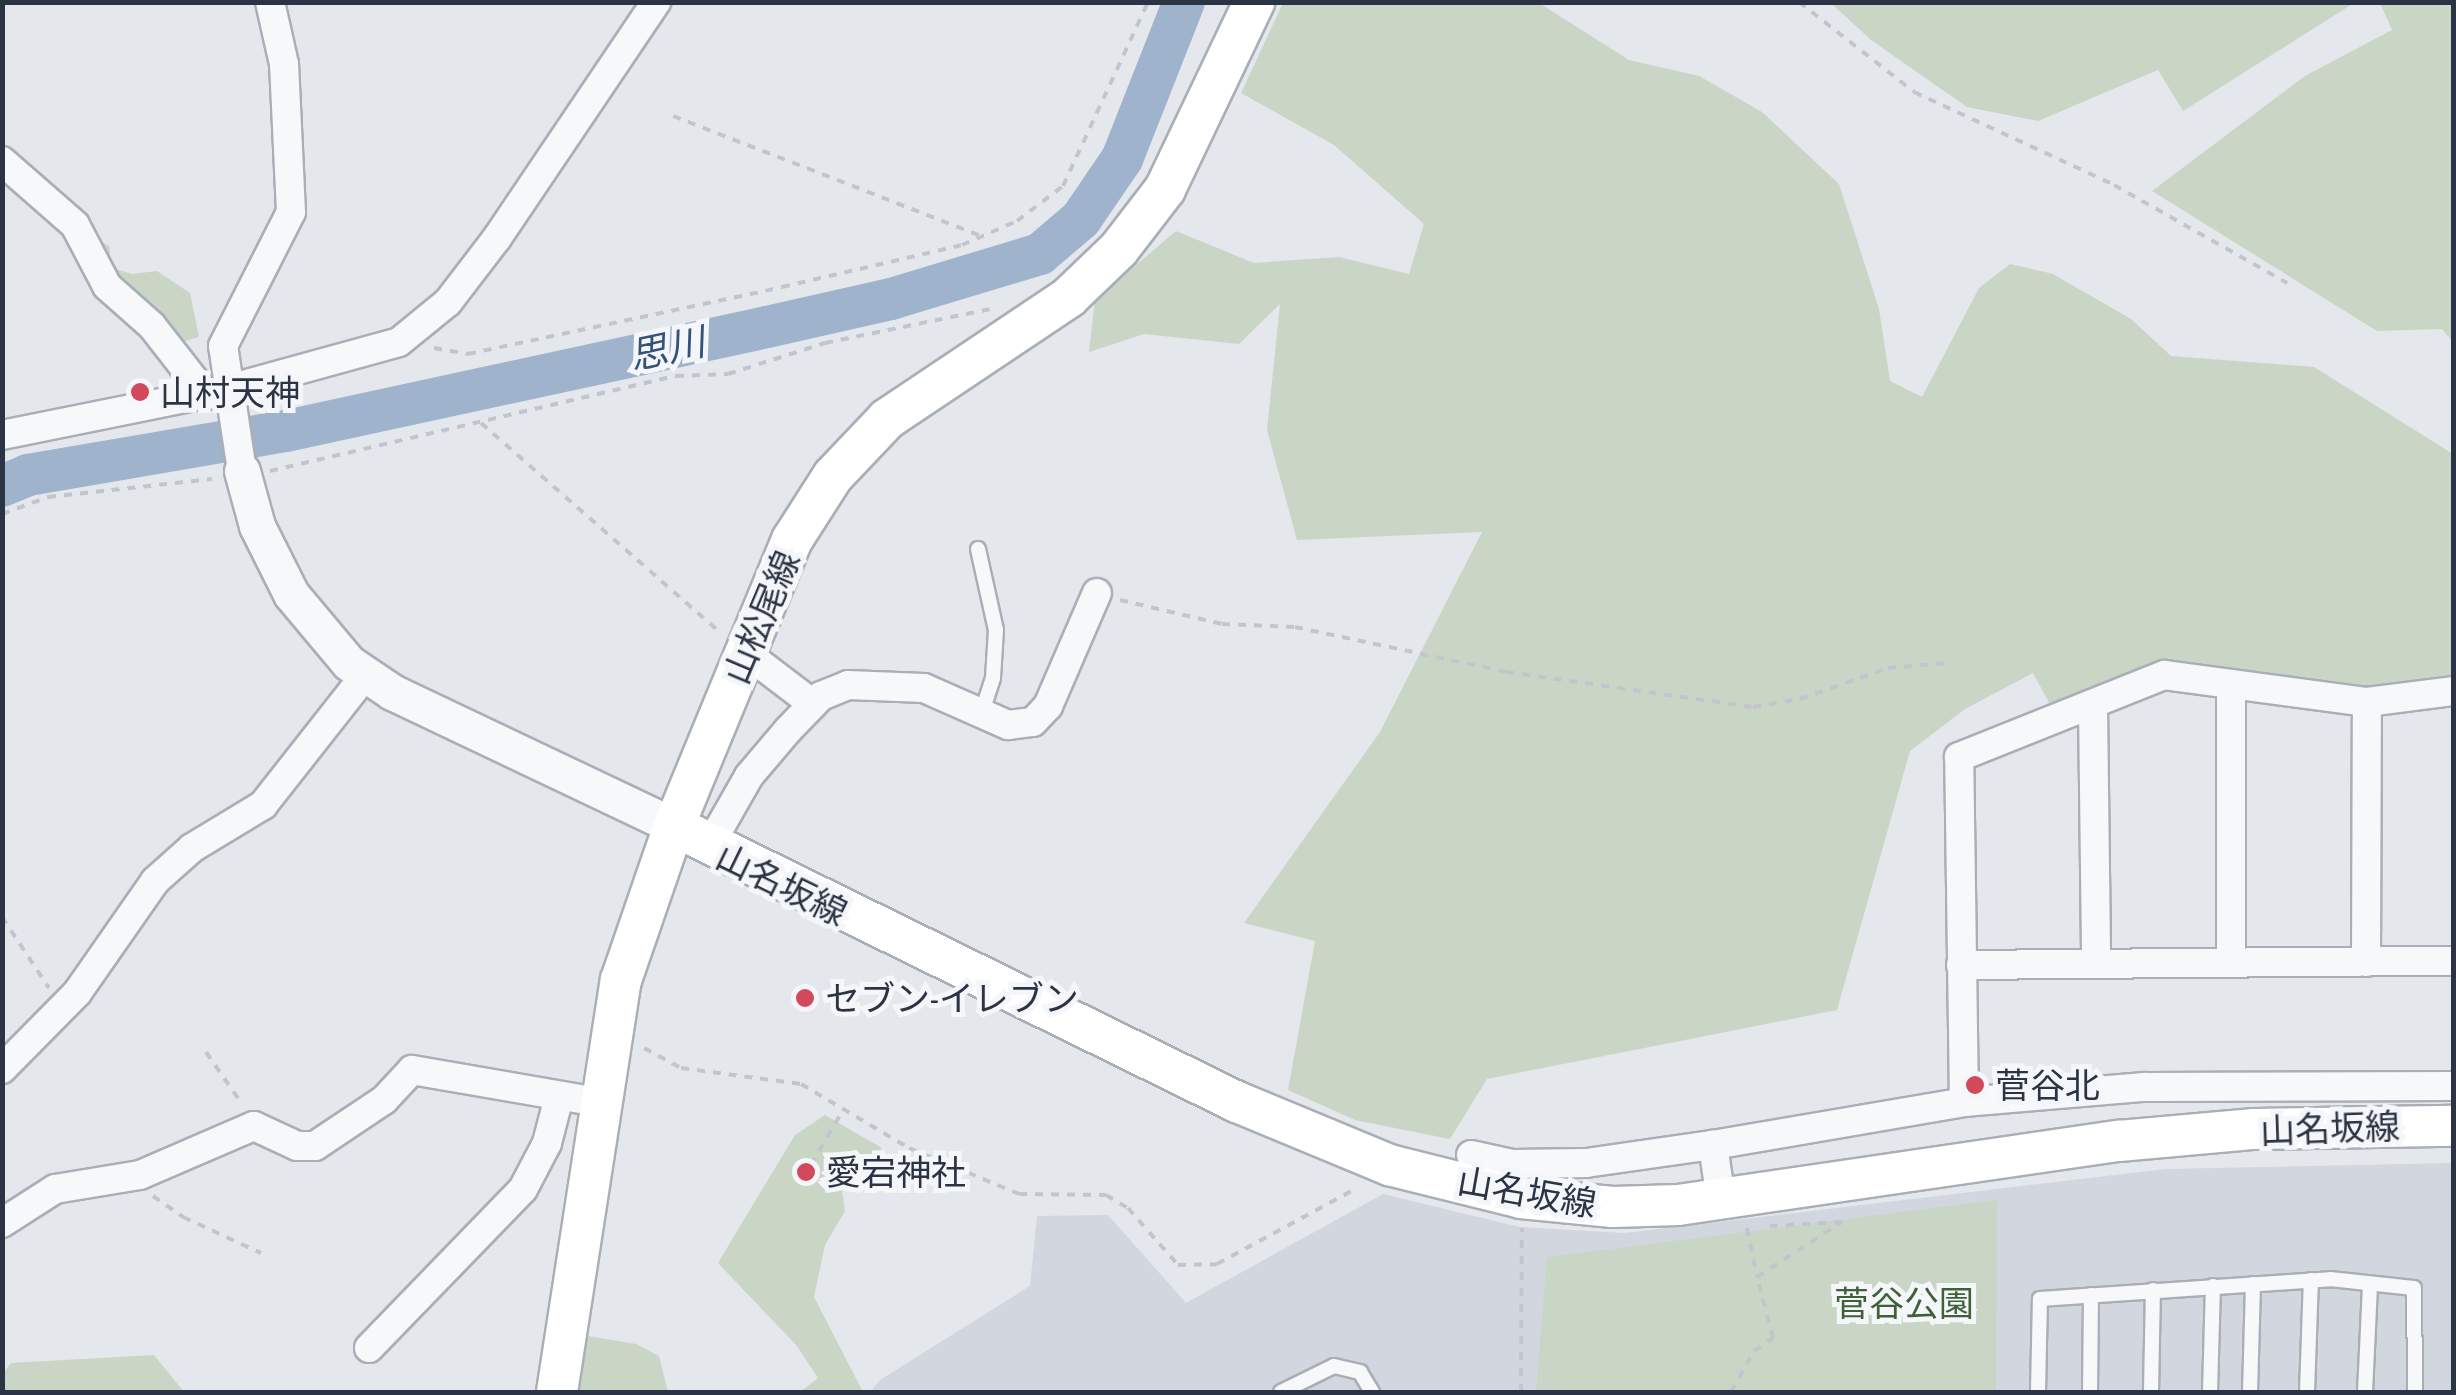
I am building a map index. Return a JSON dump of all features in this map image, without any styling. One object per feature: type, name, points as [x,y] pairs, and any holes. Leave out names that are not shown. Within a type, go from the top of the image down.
[{"type":"main road","name":"山松尾線","points":[[557,1392],[578,1099],[610,1028],[674,826],[792,540],[833,476],[887,419],[1038,318],[1119,249],[1165,189],[1254,2]]},
{"type":"main road","name":"山名坂線","points":[[674,826],[708,848],[1238,1102],[1389,1165],[1539,1200],[1734,1214],[2119,1140],[2254,1129],[2454,1126]]},
{"type":"street","points":[[270,2],[284,64],[291,212],[223,346],[220,398],[257,526],[291,594],[366,674],[674,826]]},
{"type":"street","points":[[2,435],[220,398],[399,342],[448,302],[656,2]]},
{"type":"street","points":[[2,160],[75,225],[106,286],[220,398]]},
{"type":"street","points":[[170,347],[223,346]]},
{"type":"street","points":[[708,848],[750,776],[813,704],[848,685],[886,682],[924,688],[1008,725],[1032,722],[1048,706],[1097,593]]},
{"type":"street","points":[[746,653],[813,704]]},
{"type":"street","points":[[2,1069],[63,1010],[156,881],[192,848],[262,804],[366,674]]},
{"type":"street","points":[[1964,1102],[1959,757],[2164,676],[2367,702],[2454,691]]},
{"type":"street","points":[[2231,684],[2231,961]]},
{"type":"street","points":[[2366,962],[2367,702]]},
{"type":"street","points":[[2093,704],[2096,964]]},
{"type":"street","points":[[1961,965],[2454,962]]},
{"type":"street","points":[[2,1223],[55,1189],[140,1175],[248,1128],[266,1128],[297,1146],[314,1146],[422,1068],[578,1099],[547,1143],[524,1189],[369,1348]]},
{"type":"street","points":[[1470,1155],[1512,1164],[1586,1164],[1964,1102],[2144,1087],[2454,1086]]},
{"type":"street","points":[[1713,1145],[1734,1214]]},
{"type":"lane","points":[[978,549],[996,630],[993,678],[982,711]]},
{"type":"lane","points":[[2308,1392],[2311,1280]]},
{"type":"lane","points":[[2038,1392],[2040,1299],[2311,1280],[2414,1288],[2415,1392]]},
{"type":"lane","points":[[2250,1392],[2253,1284]]},
{"type":"lane","points":[[2365,1392],[2370,1284]]},
{"type":"lane","points":[[2210,1392],[2214,1286]]},
{"type":"lane","points":[[2151,1392],[2153,1290]]},
{"type":"lane","points":[[2090,1295],[2090,1392]]},
{"type":"lane","points":[[1281,1392],[1334,1366],[1360,1372],[1372,1392]]},
{"type":"path","points":[[399,342],[468,354],[982,236],[1017,221],[1063,186],[1148,2]]},
{"type":"path","points":[[1799,2],[1914,92],[2114,185],[2286,283]]},
{"type":"path","points":[[673,116],[982,236]]},
{"type":"path","points":[[2,514],[48,497],[243,474],[676,376],[728,374],[781,354],[988,308],[1016,308],[1038,318]]},
{"type":"path","points":[[479,422],[746,653]]},
{"type":"path","points":[[1097,593],[1192,619],[1295,627],[1506,672],[1753,707],[1800,699],[1888,668],[1946,663]]},
{"type":"path","points":[[2,917],[63,1010]]},
{"type":"path","points":[[610,1028],[681,1068],[776,1077],[926,1156],[1019,1194],[1106,1195],[1128,1208],[1178,1264],[1216,1264],[1389,1165]]},
{"type":"path","points":[[206,1052],[230,1081],[248,1128]]},
{"type":"path","points":[[811,1164],[844,1110]]},
{"type":"path","points":[[140,1175],[161,1204],[261,1252]]},
{"type":"path","points":[[1731,1392],[1754,1351],[1773,1338],[1758,1277],[1734,1214],[1842,1222],[1758,1277]]},
{"type":"path","points":[[1521,1392],[1524,1216]]},
{"type":"shaded area","points":[[2453,1163],[2453,1392],[870,1392],[880,1380],[1030,1286],[1037,1216],[1108,1215],[1186,1303],[1383,1194],[1520,1227],[1625,1233],[2166,1169]]},
{"type":"green space","points":[[1283,3],[1539,3],[1629,60],[1699,76],[1762,112],[1839,184],[1879,309],[1890,381],[1922,397],[1979,288],[2010,264],[2053,274],[2131,319],[2171,356],[2314,367],[2453,454],[2453,681],[2376,691],[2195,670],[2053,710],[2033,673],[1965,709],[1910,751],[1837,1010],[1487,1079],[1450,1139],[1355,1120],[1288,1090],[1315,941],[1244,923],[1380,732],[1482,532],[1297,540],[1267,430],[1280,304],[1239,344],[1144,334],[1089,352],[1095,300],[1176,231],[1254,263],[1339,257],[1409,274],[1424,224],[1334,145],[1241,93]]},
{"type":"green space","points":[[1831,3],[2354,3],[2183,111],[2158,70],[2038,121],[1967,107],[1871,40]]},
{"type":"green space","points":[[2380,3],[2453,3],[2453,342],[2442,329],[2377,331],[2152,191],[2305,76],[2392,30]]},
{"type":"green space","points":[[93,236],[110,247],[109,267],[132,274],[157,271],[190,293],[199,337],[178,343],[110,282]]},
{"type":"green space","points":[[825,1115],[882,1148],[841,1183],[845,1211],[825,1245],[814,1297],[863,1392],[800,1392],[818,1378],[797,1346],[718,1263],[795,1135]]},
{"type":"green space","name":"菅谷公園","points":[[1997,1200],[1996,1392],[1536,1392],[1547,1257]]},
{"type":"green space","points":[[582,1335],[636,1344],[659,1356],[668,1392],[573,1392]]},
{"type":"green space","points":[[154,1355],[184,1392],[3,1392],[3,1373],[11,1363]]},
{"type":"waterway","name":"思川","points":[[2,486],[28,475],[286,431],[767,327],[891,299],[1040,254],[1081,219],[1122,159],[1184,2]]},
{"type":"place","name":"山村天神","points":[[140,392]]},
{"type":"place","name":"セブン-イレブン","points":[[805,998]]},
{"type":"place","name":"菅谷北","points":[[1975,1085]]},
{"type":"place","name":"愛宕神社","points":[[806,1172]]}]
